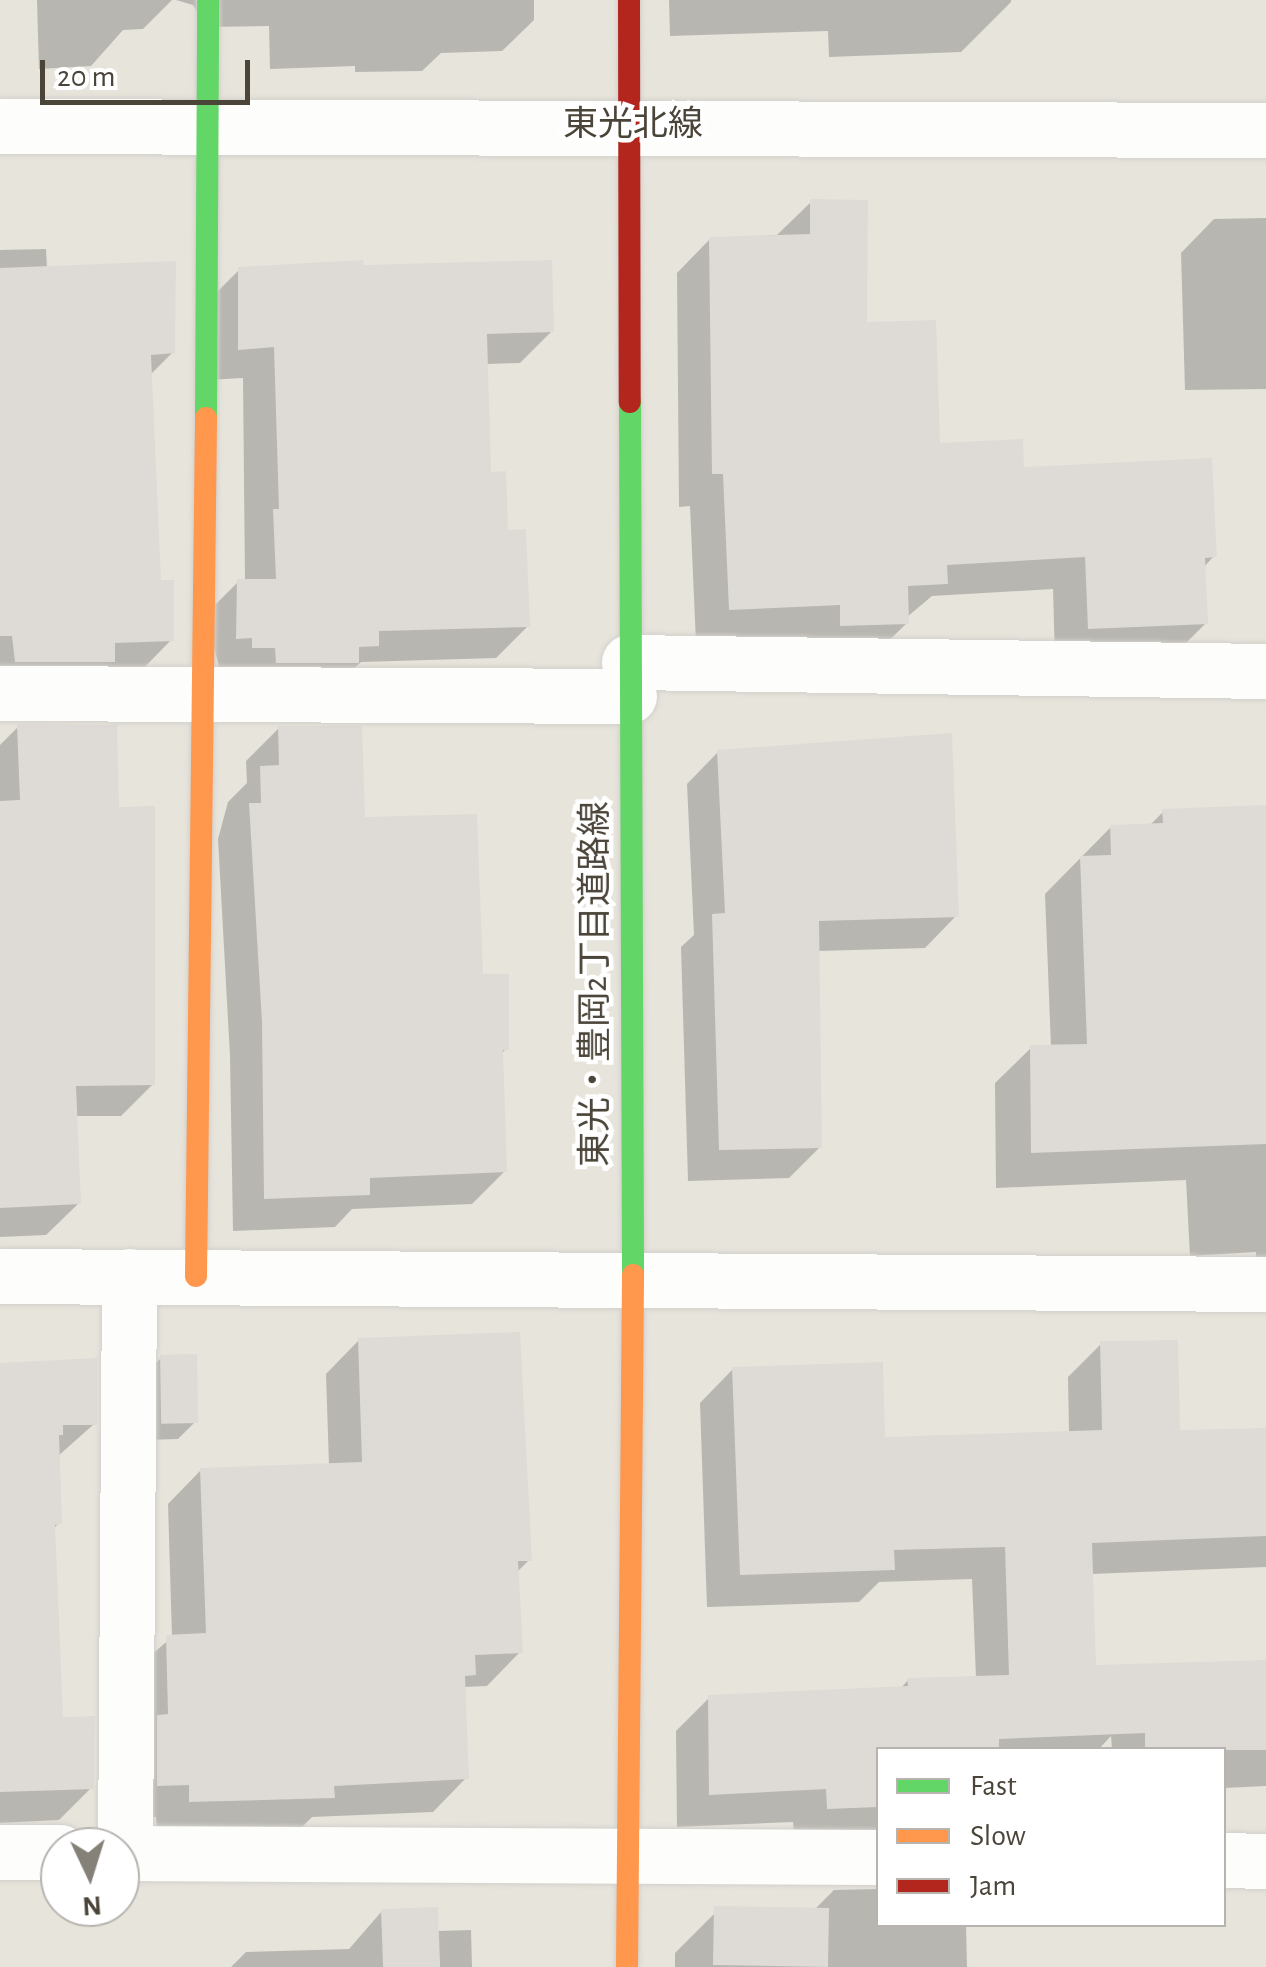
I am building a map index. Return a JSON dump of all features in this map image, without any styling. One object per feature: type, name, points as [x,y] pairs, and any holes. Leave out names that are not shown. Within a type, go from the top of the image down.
[{"type":"street","points":[[196,1276],[206,694],[208,0]]},
{"type":"street","name":"東光・豊岡2丁目道路線","points":[[627,1967],[633,1280],[629,0]]},
{"type":"street","name":"東光北線","points":[[0,126],[632,124],[1266,130]]},
{"type":"street","points":[[0,693],[206,694],[629,679],[1266,671]]},
{"type":"street","points":[[0,1276],[1266,1284]]},
{"type":"street","points":[[123,1827],[130,1276]]},
{"type":"street","points":[[0,1852],[40,1852]]},
{"type":"street","points":[[140,1852],[876,1856]]},
{"type":"street","points":[[1226,1860],[1266,1860]]},
{"type":"shaded area","points":[[0,0],[1266,0],[1266,1967],[0,1967]]},
{"type":"building","points":[[810,199],[868,200],[867,322],[936,320],[940,443],[1023,439],[1024,467],[1212,458],[1217,557],[1205,558],[1208,624],[1088,629],[1085,557],[947,565],[948,584],[908,586],[909,624],[840,626],[840,605],[729,610],[723,474],[712,474],[709,237],[810,234]]},
{"type":"building","points":[[363,260],[364,265],[552,260],[554,332],[487,334],[491,472],[506,471],[508,530],[526,529],[530,627],[379,631],[379,646],[359,647],[359,663],[276,663],[275,648],[252,648],[252,638],[236,639],[237,579],[276,579],[273,509],[279,509],[274,347],[238,350],[238,267]]},
{"type":"building","points":[[176,261],[175,353],[151,355],[161,580],[174,580],[174,641],[115,643],[115,662],[15,662],[12,636],[0,636],[0,268]]},
{"type":"building","points":[[17,724],[117,725],[119,807],[155,806],[155,1085],[76,1086],[81,1204],[0,1208],[0,801],[20,800]]},
{"type":"building","points":[[278,726],[362,726],[365,817],[477,814],[483,974],[509,974],[509,1050],[503,1050],[507,1172],[370,1178],[370,1195],[264,1199],[262,1022],[249,803],[261,803],[260,766],[279,765]]},
{"type":"building","points":[[952,733],[959,917],[819,921],[822,1148],[719,1150],[712,914],[725,913],[717,750]]},
{"type":"building","points":[[1266,805],[1266,1144],[1031,1153],[1030,1045],[1087,1044],[1080,856],[1111,855],[1110,825],[1163,823],[1162,809]]},
{"type":"building","points":[[520,1332],[532,1561],[518,1561],[523,1653],[475,1655],[476,1675],[465,1676],[469,1779],[334,1786],[335,1798],[189,1802],[189,1785],[157,1786],[157,1715],[168,1714],[166,1635],[206,1633],[200,1468],[362,1462],[358,1338]]},
{"type":"building","points":[[1178,1340],[1180,1430],[1266,1428],[1266,1536],[1092,1543],[1096,1665],[1266,1660],[1266,1750],[1145,1747],[1145,1733],[999,1739],[999,1747],[876,1747],[876,1807],[827,1809],[826,1789],[709,1795],[708,1695],[908,1686],[907,1678],[1009,1675],[1005,1547],[894,1550],[895,1570],[740,1575],[732,1367],[883,1362],[885,1437],[1102,1430],[1100,1341]]},
{"type":"building","points":[[197,1354],[198,1423],[161,1424],[160,1355]]},
{"type":"building","points":[[97,1358],[97,1425],[63,1425],[63,1435],[59,1435],[62,1524],[55,1525],[63,1717],[95,1716],[94,1789],[0,1792],[0,1363]]},
{"type":"building","points":[[714,1906],[829,1908],[828,1967],[713,1965]]},
{"type":"building","points":[[438,1907],[440,1967],[383,1967],[381,1909]]},
{"type":"traffic: fast","points":[[206,418],[208,0]]},
{"type":"traffic: fast","points":[[630,402],[633,1275]]},
{"type":"traffic: slow","points":[[196,1276],[206,418]]},
{"type":"traffic: slow","points":[[627,1967],[633,1275]]},
{"type":"traffic: jam","points":[[629,0],[630,402]]}]
